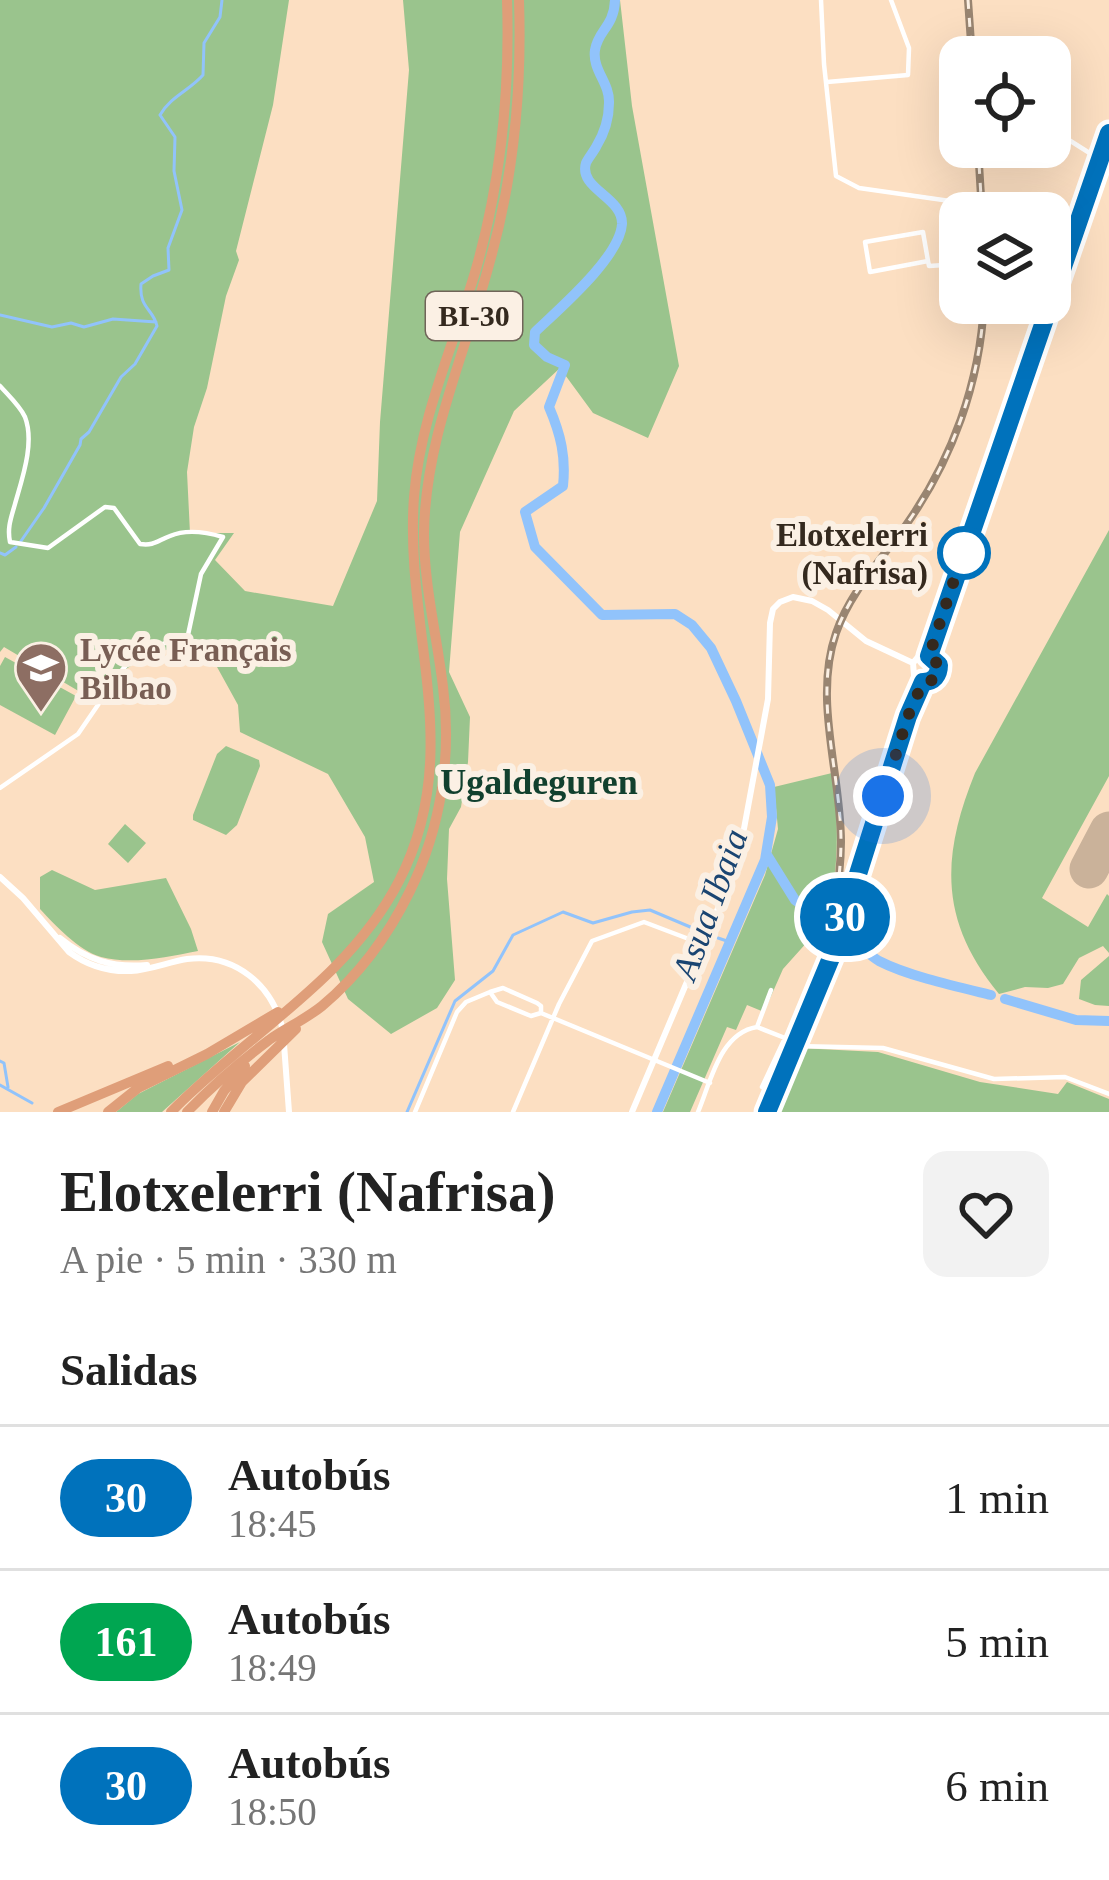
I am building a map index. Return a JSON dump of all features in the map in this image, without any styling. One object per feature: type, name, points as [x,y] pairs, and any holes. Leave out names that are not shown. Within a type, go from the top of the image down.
[{"type":"highway","name":"BI-30","points":[[171,1112],[352,950],[387,902],[410,857],[428,796],[432,720],[413,553],[415,483],[425,429],[476,270],[491,206],[506,95],[507,0]]},
{"type":"highway","name":"BI-30","points":[[320,1007],[352,977],[400,909],[428,849],[439,805],[446,759],[445,714],[426,571],[427,492],[436,433],[503,209],[517,112],[519,0]]},
{"type":"highway","points":[[108,1112],[138,1088],[302,998]]},
{"type":"highway","points":[[187,1112],[252,1053],[320,1007]]},
{"type":"highway","points":[[224,1112],[242,1082],[320,1007]]},
{"type":"highway","points":[[212,1112],[246,1065],[298,1022]]},
{"type":"highway","points":[[58,1112],[226,1043]]},
{"type":"street","points":[[821,0],[835,173],[859,188],[939,199]]},
{"type":"street","points":[[826,82],[905,77],[910,71],[910,52],[891,0]]},
{"type":"street","points":[[1071,238],[1109,133]]},
{"type":"street","points":[[1071,141],[1099,159]]},
{"type":"street","points":[[928,261],[870,272],[866,242],[923,232],[929,266],[939,265]]},
{"type":"street","points":[[929,656],[1041,324]]},
{"type":"street","points":[[0,386],[26,418],[27,433],[23,473],[8,527],[10,542],[48,548],[105,507],[113,508],[140,544],[199,532],[223,537],[201,574],[188,634],[137,653],[78,734],[0,788]]},
{"type":"street","points":[[632,1112],[738,861],[770,685],[773,609],[793,597],[802,598],[828,610],[880,649],[913,663]]},
{"type":"street","points":[[913,663],[929,656],[939,665],[938,674],[923,682]]},
{"type":"street","points":[[913,663],[914,675],[923,682]]},
{"type":"street","points":[[767,1112],[844,923],[908,716],[923,682]]},
{"type":"street","points":[[4,880],[47,927],[96,961],[123,966],[194,958],[221,961],[246,972],[267,993],[283,1028],[289,1112]]},
{"type":"street","points":[[513,1112],[553,1018],[597,937],[644,922],[703,945]]},
{"type":"street","points":[[415,1112],[457,1012],[466,1002],[503,988],[540,1004],[542,1012],[553,1018],[710,1084]]},
{"type":"street","points":[[757,1027],[771,990]]},
{"type":"street","points":[[490,992],[497,1002],[531,1016],[542,1012]]},
{"type":"street","points":[[698,1112],[728,1042],[757,1027],[785,1039],[762,1088]]},
{"type":"street","points":[[796,1046],[883,1048],[994,1078],[1065,1077],[1109,1094]]},
{"type":"green space","points":[[0,0],[289,0],[273,105],[236,251],[239,260],[194,427],[187,472],[190,533],[234,533],[215,560],[245,591],[333,606],[377,501],[409,70],[403,0],[620,0],[632,106],[679,366],[648,438],[593,413],[560,368],[514,411],[460,532],[449,672],[470,717],[461,807],[449,829],[447,879],[455,980],[437,1008],[391,1034],[348,999],[322,942],[328,914],[374,882],[365,837],[328,774],[240,732],[238,705],[206,647],[196,642],[151,654],[104,682],[92,699],[4,647],[0,652]]},
{"type":"green space","points":[[1109,530],[1109,776],[1042,898],[1088,927],[1107,894],[1109,953],[1103,946],[1079,958],[1063,984],[999,994],[979,967],[956,914],[952,861],[956,833],[975,773]]},
{"type":"green space","points":[[5,657],[76,696],[55,735],[0,705],[0,666]]},
{"type":"green space","points":[[226,746],[259,760],[260,766],[237,825],[226,835],[193,820],[193,815],[217,754]]},
{"type":"green space","points":[[832,773],[837,849],[827,926],[811,922],[809,940],[783,969],[764,1012],[747,1005],[736,1030],[727,1027],[690,1112],[663,1112],[765,875],[778,829],[774,787]]},
{"type":"green space","points":[[125,824],[146,843],[128,863],[108,844]]},
{"type":"green space","points":[[52,870],[95,890],[166,878],[198,951],[137,960],[92,954],[40,909],[40,877]]},
{"type":"green space","points":[[1109,956],[1109,1006],[1079,999],[1081,980]]},
{"type":"green space","points":[[240,1042],[162,1112],[116,1112],[138,1094]]},
{"type":"green space","points":[[799,1048],[878,1052],[980,1082],[1058,1094],[1067,1082],[1109,1099],[1109,1112],[773,1112]]},
{"type":"waterway","points":[[21,541],[81,439],[157,326],[142,299],[141,284],[169,270],[168,248],[182,210],[174,171],[175,137],[160,115],[203,75],[204,43],[220,17],[222,0]]},
{"type":"waterway","name":"Asua Ibaia","points":[[615,0],[595,50],[609,96],[608,115],[585,172],[616,207],[622,224],[600,267],[535,332],[534,345],[565,365],[549,407],[562,446],[564,475],[563,486],[525,512],[535,547],[602,615],[675,614],[692,625],[711,648],[770,785],[772,817],[765,860],[657,1112]]},
{"type":"waterway","points":[[0,315],[52,327],[71,323],[84,327],[113,319],[156,322]]},
{"type":"waterway","points":[[0,553],[5,555],[16,547]]},
{"type":"waterway","points":[[767,855],[795,900],[826,921]]},
{"type":"waterway","points":[[407,1112],[455,1001],[493,971],[513,935],[563,912],[593,923],[650,910],[695,929]]},
{"type":"waterway","points":[[849,937],[891,966],[991,995]]},
{"type":"waterway","points":[[718,938],[730,942]]},
{"type":"waterway","points":[[1005,999],[1076,1020],[1109,1021]]},
{"type":"waterway","points":[[0,1061],[8,1087]]},
{"type":"waterway","points":[[0,1085],[32,1103]]},
{"type":"runway","points":[[1089,869],[1109,831]]},
{"type":"railway","points":[[968,0],[971,36]]},
{"type":"railway","points":[[979,168],[981,192]]},
{"type":"railway","points":[[758,1112],[814,981],[839,878],[840,816],[827,710],[836,633],[858,590],[922,500],[950,447],[970,391],[982,324]]},
{"type":"bus line","name":"30","points":[[767,1112],[844,923],[908,716],[923,682],[938,674],[939,665],[929,656],[1109,133]]},
{"type":"place","name":"Elotxelerri (Nafrisa)","points":[[964,553]]},
{"type":"place","name":"Lycée Français Bilbao","points":[[41,714]]},
{"type":"district","name":"Ugaldeguren","points":[[539,781]]},
{"type":"route","points":[[883,796],[923,682],[938,674],[939,665],[929,656],[964,553]]}]
